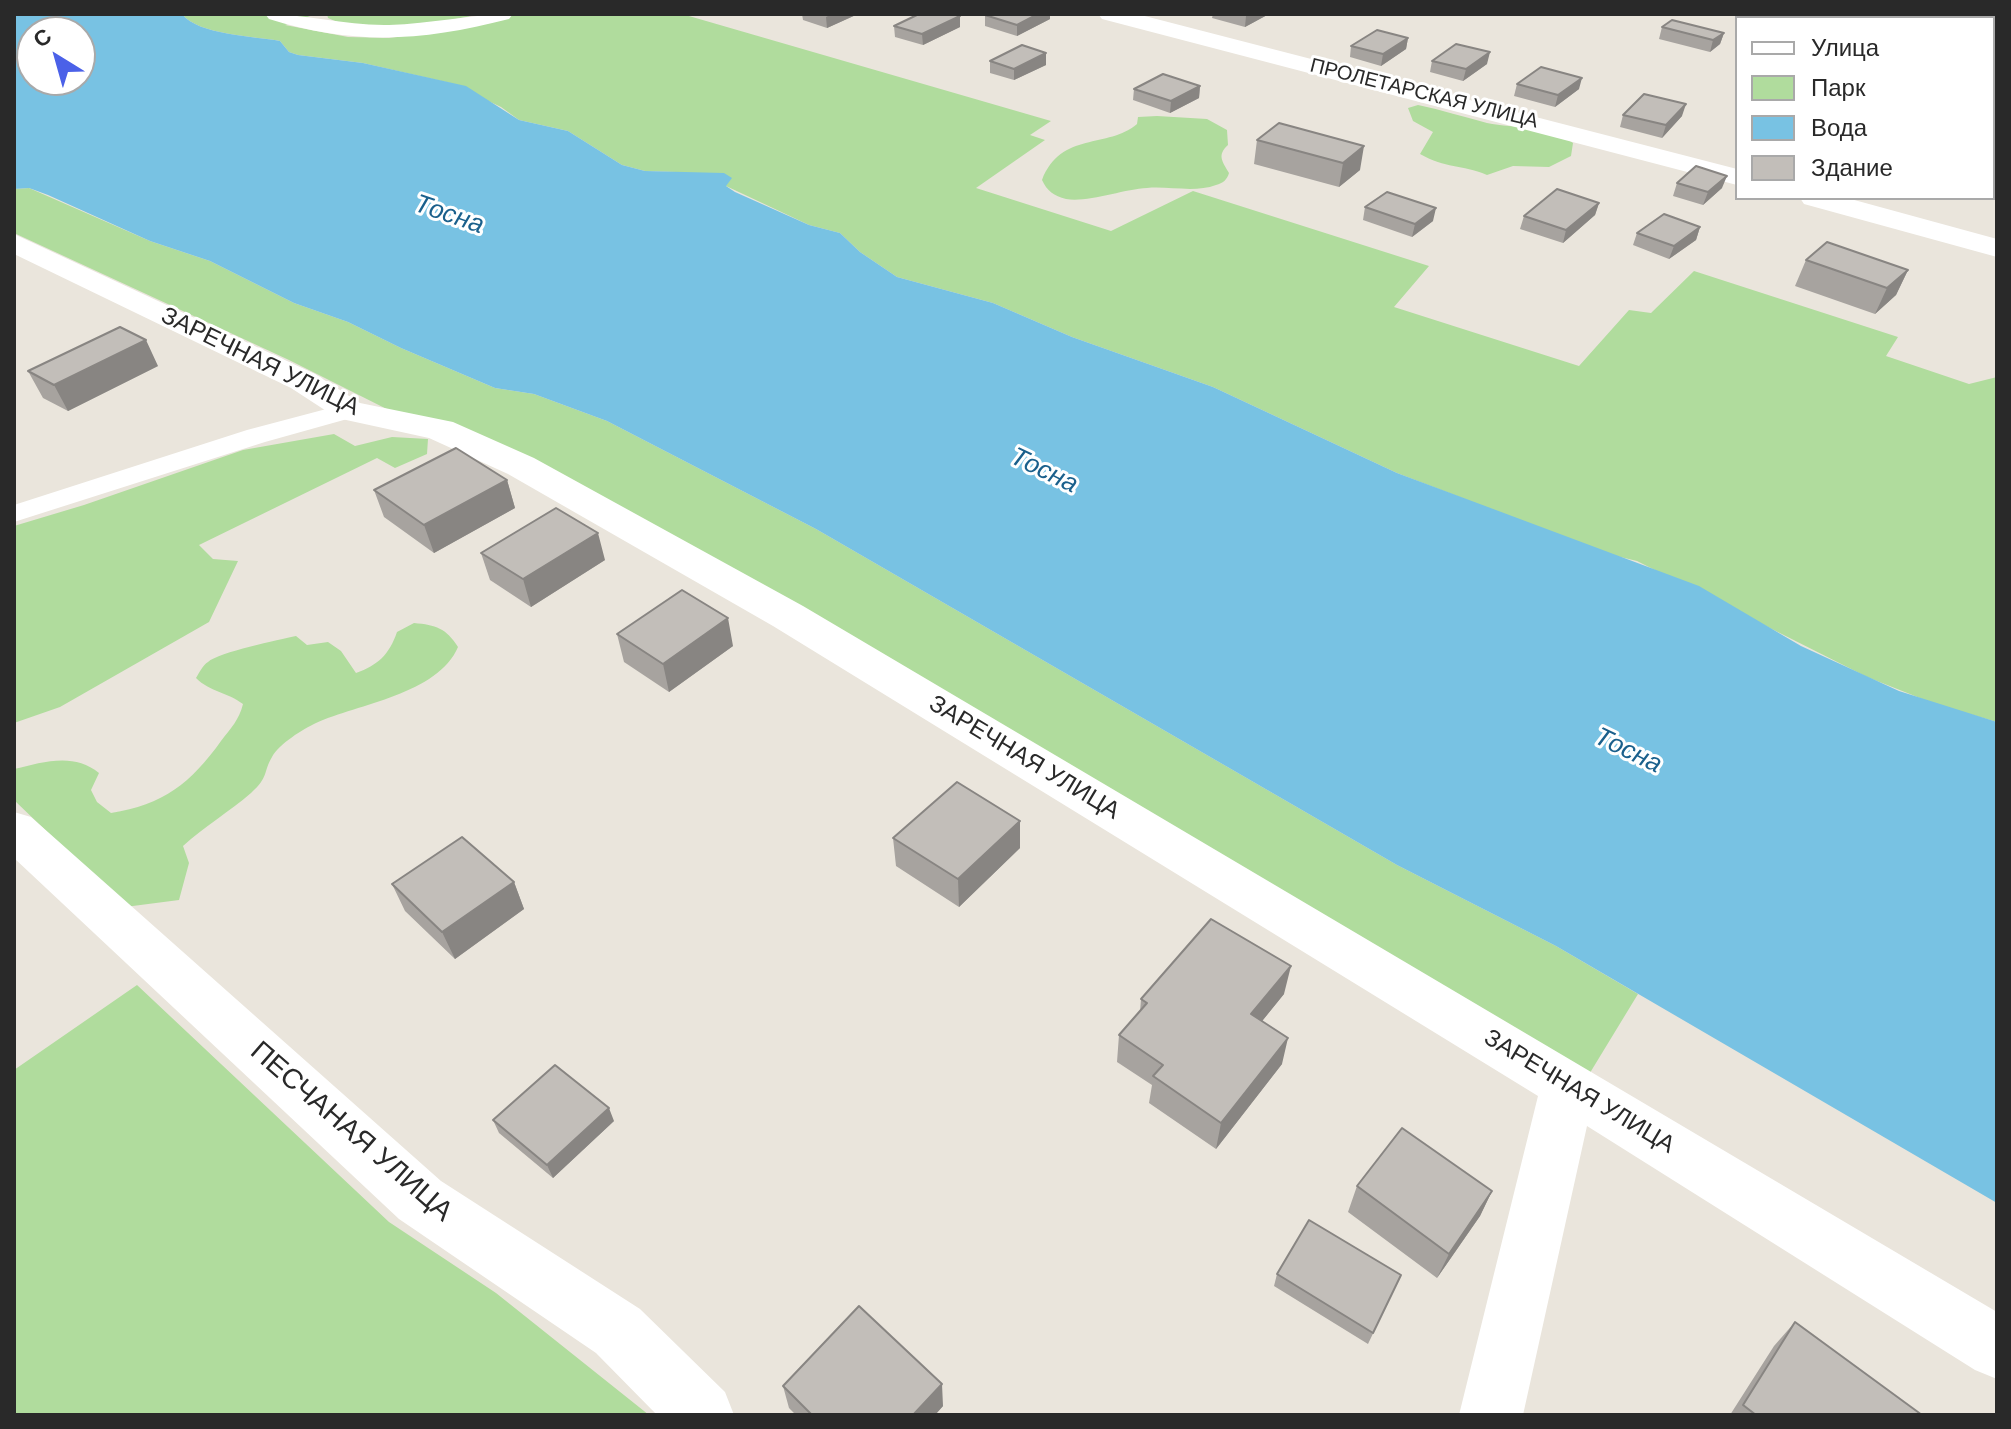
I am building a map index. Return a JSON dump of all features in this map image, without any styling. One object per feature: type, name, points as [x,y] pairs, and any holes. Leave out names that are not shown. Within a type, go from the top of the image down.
[{"type":"street","points":[[277,14],[310,26],[350,33],[396,33],[501,14]]},
{"type":"street","name":"ПРОЛЕТАРСКАЯ УЛИЦА","points":[[1110,14],[1735,176]]},
{"type":"street","points":[[1821,200],[1997,248]]},
{"type":"street","name":"ЗАРЕЧНАЯ УЛИЦА","points":[[14,243],[303,381],[349,411],[440,430],[534,474],[788,616],[1568,1085],[1997,1348]]},
{"type":"street","name":"ПЕСЧАНАЯ УЛИЦА","points":[[14,830],[420,1200],[618,1331],[702,1415]]},
{"type":"street","points":[[1491,1415],[1568,1085]]},
{"type":"lane","points":[[14,514],[256,436],[349,411]]},
{"type":"green space","points":[[182,14],[316,14],[285,25],[348,37],[389,38],[436,32],[518,14],[682,14],[1051,121],[1030,135],[1045,140],[976,188],[1111,231],[1193,191],[1429,266],[1394,307],[1579,366],[1629,310],[1651,313],[1694,271],[1898,337],[1886,356],[1969,384],[1997,377],[1997,722],[1935,704],[1867,677],[1637,561],[1608,554],[1397,473],[1213,387],[1072,337],[993,303],[897,277],[860,252],[840,233],[809,225],[726,186],[676,172],[645,171],[622,165],[568,131],[519,120],[501,107],[450,83],[363,63],[298,55],[289,52],[280,41],[213,30],[190,21]]},
{"type":"green space","points":[[327,14],[482,14],[383,28],[345,24],[328,18]]},
{"type":"green space","points":[[1418,105],[1487,123],[1554,133],[1573,143],[1571,156],[1549,167],[1513,166],[1487,175],[1438,162],[1420,154],[1433,132],[1413,121],[1408,108]]},
{"type":"green space","points":[[1138,117],[1207,119],[1227,130],[1228,145],[1222,155],[1229,173],[1226,179],[1199,189],[1147,188],[1075,200],[1054,195],[1044,184],[1042,180],[1050,165],[1061,154],[1073,147],[1125,132],[1137,124]]},
{"type":"green space","points":[[29,188],[150,241],[210,261],[294,303],[348,322],[495,388],[534,394],[607,421],[816,529],[1397,865],[1556,946],[1638,994],[1585,1081],[905,669],[289,360],[14,233],[14,189]]},
{"type":"green space","points":[[334,434],[355,446],[392,437],[428,439],[427,454],[395,468],[377,458],[199,545],[213,559],[238,561],[209,622],[60,707],[14,723],[14,526],[243,450]]},
{"type":"green space","points":[[414,623],[440,629],[454,641],[458,647],[448,663],[415,687],[316,723],[286,742],[275,752],[257,787],[183,846],[189,863],[179,900],[125,907],[14,800],[14,769],[58,760],[79,763],[99,773],[91,790],[97,802],[111,813],[161,798],[187,780],[210,756],[241,710],[243,704],[196,678],[208,662],[236,650],[296,636],[307,645],[328,642],[341,651],[356,673],[382,658],[397,632]]},
{"type":"green space","points":[[137,985],[389,1222],[496,1293],[649,1415],[14,1415],[14,1070]]},
{"type":"water","name":"Тосна","points":[[14,14],[182,14],[190,21],[213,30],[280,41],[289,52],[298,55],[363,63],[466,86],[519,120],[568,131],[622,165],[645,171],[724,173],[732,178],[726,186],[735,192],[809,225],[840,233],[860,252],[897,277],[993,303],[1072,337],[1213,387],[1397,473],[1699,586],[1801,646],[1899,691],[1997,722],[1997,1203],[1556,946],[1397,865],[816,529],[607,421],[534,394],[495,388],[348,322],[294,303],[210,261],[150,241],[29,188],[14,189]]},
{"type":"building","points":[[919,14],[960,16],[922,34],[894,26]]},
{"type":"building","points":[[987,14],[1038,14],[1017,25]]},
{"type":"building","points":[[1672,20],[1724,33],[1713,40],[1662,27]]},
{"type":"building","points":[[1377,30],[1408,38],[1383,54],[1351,46]]},
{"type":"building","points":[[1456,44],[1490,52],[1466,69],[1432,61]]},
{"type":"building","points":[[1022,45],[1046,53],[1014,69],[990,61]]},
{"type":"building","points":[[1541,67],[1582,78],[1558,95],[1517,84]]},
{"type":"building","points":[[1163,74],[1200,86],[1171,101],[1134,89]]},
{"type":"building","points":[[1644,94],[1686,104],[1666,125],[1623,115]]},
{"type":"building","points":[[1279,123],[1364,146],[1343,163],[1257,140]]},
{"type":"building","points":[[1696,166],[1727,176],[1708,192],[1677,183]]},
{"type":"building","points":[[1557,189],[1599,203],[1566,230],[1524,216]]},
{"type":"building","points":[[1387,192],[1436,208],[1415,224],[1365,207]]},
{"type":"building","points":[[1664,214],[1700,227],[1674,246],[1637,233]]},
{"type":"building","points":[[1827,242],[1908,270],[1887,288],[1806,260]]},
{"type":"building","points":[[120,327],[146,340],[54,385],[28,371]]},
{"type":"building","points":[[456,448],[507,480],[424,525],[374,490]]},
{"type":"building","points":[[556,508],[598,533],[523,579],[481,553]]},
{"type":"building","points":[[682,590],[728,618],[663,664],[617,634]]},
{"type":"building","points":[[957,782],[1020,821],[958,879],[893,838]]},
{"type":"building","points":[[462,837],[514,882],[442,932],[392,884]]},
{"type":"building","points":[[1211,919],[1291,966],[1251,1014],[1288,1038],[1221,1123],[1153,1076],[1163,1065],[1119,1035],[1147,1003],[1141,999]]},
{"type":"building","points":[[555,1065],[609,1108],[547,1165],[493,1120]]},
{"type":"building","points":[[1402,1128],[1492,1191],[1449,1254],[1357,1186]]},
{"type":"building","points":[[1309,1220],[1401,1275],[1373,1333],[1277,1274]]},
{"type":"building","points":[[859,1306],[942,1384],[913,1415],[812,1415],[783,1386]]},
{"type":"building","points":[[1795,1322],[1922,1415],[1756,1415],[1743,1405]]}]
